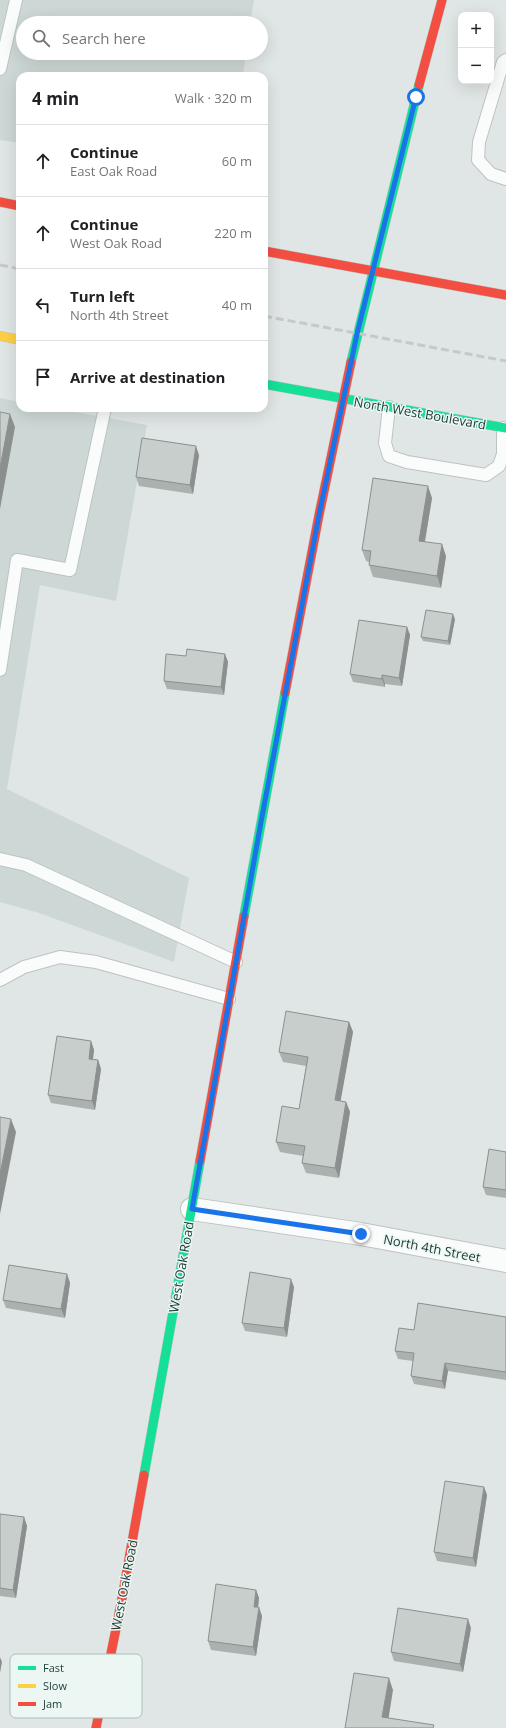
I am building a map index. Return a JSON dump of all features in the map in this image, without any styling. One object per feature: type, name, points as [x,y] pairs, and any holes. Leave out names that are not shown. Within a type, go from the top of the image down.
[{"type":"street","name":"West Oak Road","points":[[111,1654],[236,962],[319,515],[357,334],[372,271],[442,0]]},
{"type":"street","points":[[0,202],[16,205]]},
{"type":"street","points":[[268,252],[506,295]]},
{"type":"street","points":[[0,336],[16,339]]},
{"type":"street","name":"North West Boulevard","points":[[268,385],[504,428]]},
{"type":"street","name":"North 4th Street","points":[[192,1209],[361,1234],[506,1261]]},
{"type":"street","name":"West Oak Road","points":[[96,1728],[98,1718]]},
{"type":"lane","points":[[0,70],[16,0]]},
{"type":"lane","points":[[506,60],[503,62],[479,142],[478,160],[491,174],[506,179]]},
{"type":"lane","points":[[389,407],[384,442],[389,456],[407,462],[486,475],[499,466],[503,454],[504,428]]},
{"type":"lane","points":[[0,670],[17,560],[70,570],[104,412]]},
{"type":"lane","points":[[0,858],[26,865],[236,962]]},
{"type":"lane","points":[[0,980],[24,967],[60,958],[96,962],[230,999]]},
{"type":"shaded area","points":[[0,0],[254,0],[251,16],[16,16],[16,60],[245,60],[244,72],[16,72],[16,142],[0,140]]},
{"type":"shaded area","points":[[0,398],[16,401],[16,412],[75,412],[147,425],[116,601],[40,585],[7,789],[189,878],[174,962],[39,913],[0,902]]},
{"type":"building","points":[[0,412],[10,414],[0,468]]},
{"type":"building","points":[[142,438],[196,446],[190,485],[136,477]]},
{"type":"building","points":[[373,478],[428,486],[419,541],[442,544],[437,576],[369,565],[371,551],[362,550]]},
{"type":"building","points":[[426,610],[453,614],[448,641],[421,637]]},
{"type":"building","points":[[359,620],[407,627],[399,678],[382,675],[382,679],[350,674]]},
{"type":"building","points":[[187,649],[225,654],[221,687],[164,681],[166,654],[186,656]]},
{"type":"building","points":[[286,1011],[349,1022],[335,1100],[346,1102],[335,1168],[302,1163],[305,1146],[276,1142],[282,1106],[299,1109],[308,1057],[279,1052]]},
{"type":"building","points":[[57,1036],[91,1041],[89,1059],[98,1060],[92,1101],[48,1095]]},
{"type":"building","points":[[0,1117],[11,1119],[0,1174]]},
{"type":"building","points":[[489,1149],[506,1152],[506,1190],[483,1187]]},
{"type":"building","points":[[9,1265],[67,1274],[61,1309],[3,1300]]},
{"type":"building","points":[[250,1272],[291,1279],[284,1328],[242,1323]]},
{"type":"building","points":[[418,1303],[506,1317],[506,1372],[445,1363],[442,1381],[411,1376],[414,1353],[395,1351],[399,1328],[414,1330]]},
{"type":"building","points":[[445,1481],[484,1487],[473,1558],[434,1552]]},
{"type":"building","points":[[0,1514],[24,1517],[13,1590],[0,1588]]},
{"type":"building","points":[[216,1584],[256,1590],[254,1607],[259,1607],[253,1647],[208,1641]]},
{"type":"building","points":[[398,1608],[468,1619],[460,1664],[391,1652]]},
{"type":"building","points":[[354,1673],[389,1678],[382,1717],[434,1725],[433,1728],[345,1728]]},
{"type":"railway","points":[[0,265],[16,268]]},
{"type":"railway","points":[[268,317],[506,361]]},
{"type":"traffic: fast","points":[[351,362],[419,85]]},
{"type":"traffic: fast","points":[[268,385],[506,428]]},
{"type":"traffic: fast","points":[[244,916],[285,693]]},
{"type":"traffic: fast","points":[[144,1475],[200,1161]]},
{"type":"traffic: slow","points":[[0,336],[16,339]]},
{"type":"traffic: jam","points":[[419,85],[442,0]]},
{"type":"traffic: jam","points":[[0,202],[16,205]]},
{"type":"traffic: jam","points":[[268,252],[506,295]]},
{"type":"traffic: jam","points":[[285,693],[319,515],[351,362]]},
{"type":"traffic: jam","points":[[200,1161],[244,916]]},
{"type":"traffic: jam","points":[[111,1654],[144,1475]]},
{"type":"traffic: jam","points":[[96,1728],[98,1718]]},
{"type":"route","points":[[361,1234],[248,1216],[192,1209],[261,822],[319,515],[357,334],[416,97]]}]
